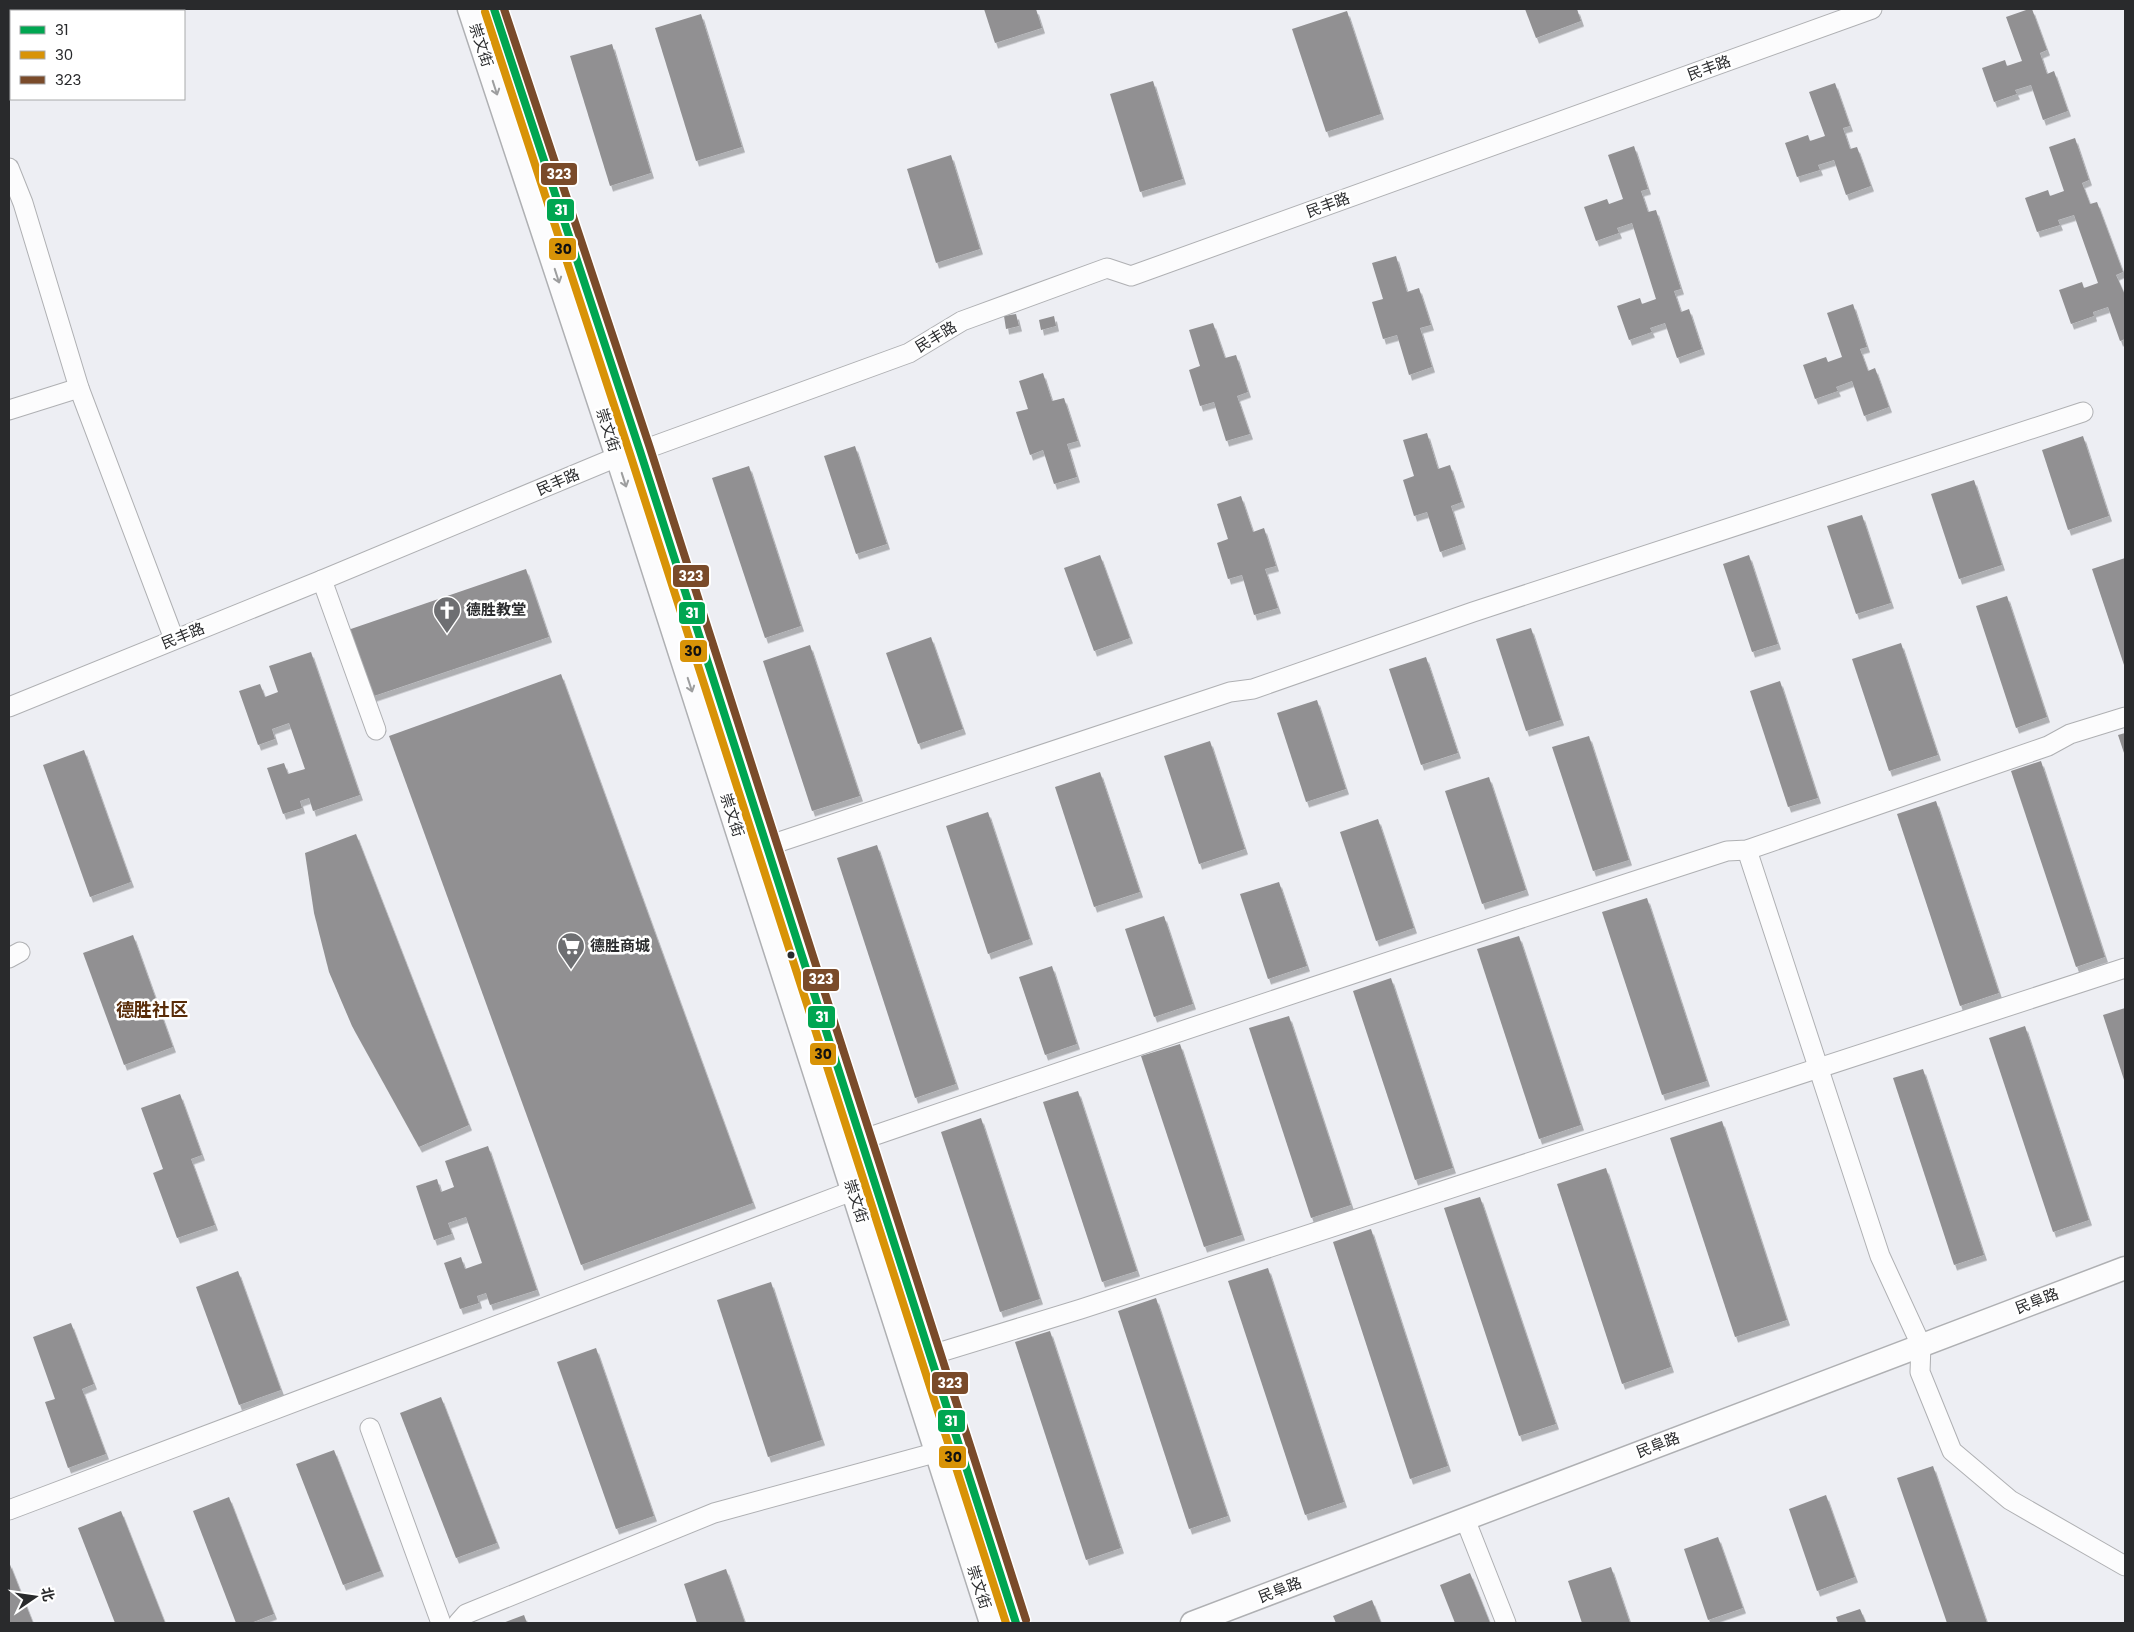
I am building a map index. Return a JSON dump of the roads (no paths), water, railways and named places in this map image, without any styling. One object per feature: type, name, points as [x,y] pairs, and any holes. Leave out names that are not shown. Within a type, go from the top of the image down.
[{"type":"street","name":"崇文街","points":[[469,9],[616,457],[991,1623]]},
{"type":"street","name":"崇文街","points":[[494,9],[640,451],[1016,1623]]},
{"type":"street","name":"民丰路","points":[[9,707],[322,580],[616,457],[640,451],[909,353],[962,321],[1107,268],[1131,276],[1872,9]]},
{"type":"street","points":[[9,168],[23,203],[79,388],[174,639]]},
{"type":"street","points":[[9,410],[79,388]]},
{"type":"street","points":[[767,846],[1230,692],[1253,688],[1473,612],[2083,412]]},
{"type":"street","points":[[322,580],[376,730]]},
{"type":"street","points":[[861,1140],[1189,1028],[1542,911],[1727,852],[1747,850],[2048,746],[2070,734],[2125,717]]},
{"type":"street","points":[[1747,850],[1880,1256],[1921,1345],[1920,1372],[1952,1451],[2010,1500],[2125,1566]]},
{"type":"street","points":[[931,1355],[1081,1309],[1818,1070],[2125,968]]},
{"type":"street","points":[[9,1510],[852,1191]]},
{"type":"street","name":"民阜路","points":[[1192,1623],[2125,1268]]},
{"type":"street","points":[[370,1428],[442,1623]]},
{"type":"street","points":[[458,1623],[466,1614],[714,1513],[960,1446]]},
{"type":"street","points":[[1465,1519],[1506,1623]]},
{"type":"place","name":"德胜教堂","points":[[447,634]]},
{"type":"place","name":"德胜商城","points":[[571,970]]},
{"type":"district","name":"德胜社区","points":[[152,1010]]}]
